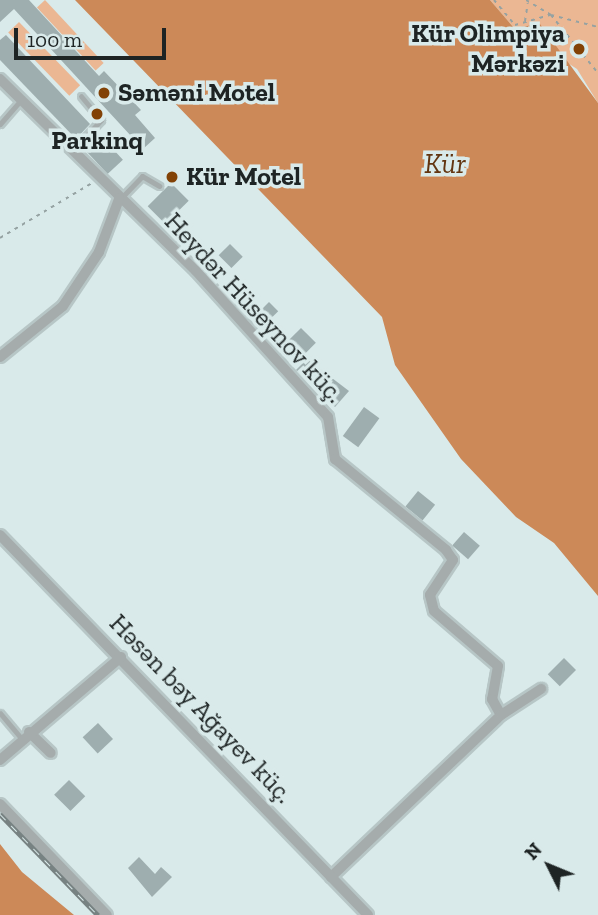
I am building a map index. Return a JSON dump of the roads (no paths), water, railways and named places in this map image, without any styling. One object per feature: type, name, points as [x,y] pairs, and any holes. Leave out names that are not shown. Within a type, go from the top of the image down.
[{"type":"street","name":"Heydər Hüseynov küç.","points":[[0,79],[119,199],[196,271],[328,418],[335,459],[446,550],[451,569],[429,601],[446,624],[498,666],[492,698],[501,715]]},
{"type":"street","points":[[0,357],[63,306],[99,252],[119,199]]},
{"type":"street","name":"Həsən bəy Ağayev küç.","points":[[0,535],[368,915]]},
{"type":"street","points":[[0,760],[26,735],[121,657]]},
{"type":"street","points":[[331,877],[501,715],[541,689]]},
{"type":"street","points":[[26,735],[51,753]]},
{"type":"street","points":[[0,804],[107,915]]},
{"type":"lane","points":[[72,152],[101,120],[81,96]]},
{"type":"lane","points":[[0,124],[20,100]]},
{"type":"lane","points":[[119,199],[142,176],[159,186]]},
{"type":"lane","points":[[0,713],[26,735]]},
{"type":"water","name":"Kür","points":[[75,0],[490,0],[514,28],[540,24],[598,103],[598,596],[554,543],[516,517],[461,459],[395,365],[382,317]]},
{"type":"water","points":[[0,844],[22,872],[74,915],[0,915]]},
{"type":"railway","points":[[0,814],[98,915]]},
{"type":"place","name":"Kür Olimpiya Mərkəzi","points":[[579,49]]},
{"type":"place","name":"Səməni Motel","points":[[104,93]]},
{"type":"place","name":"Parkinq","points":[[97,114]]},
{"type":"place","name":"Kür Motel","points":[[172,177]]}]
